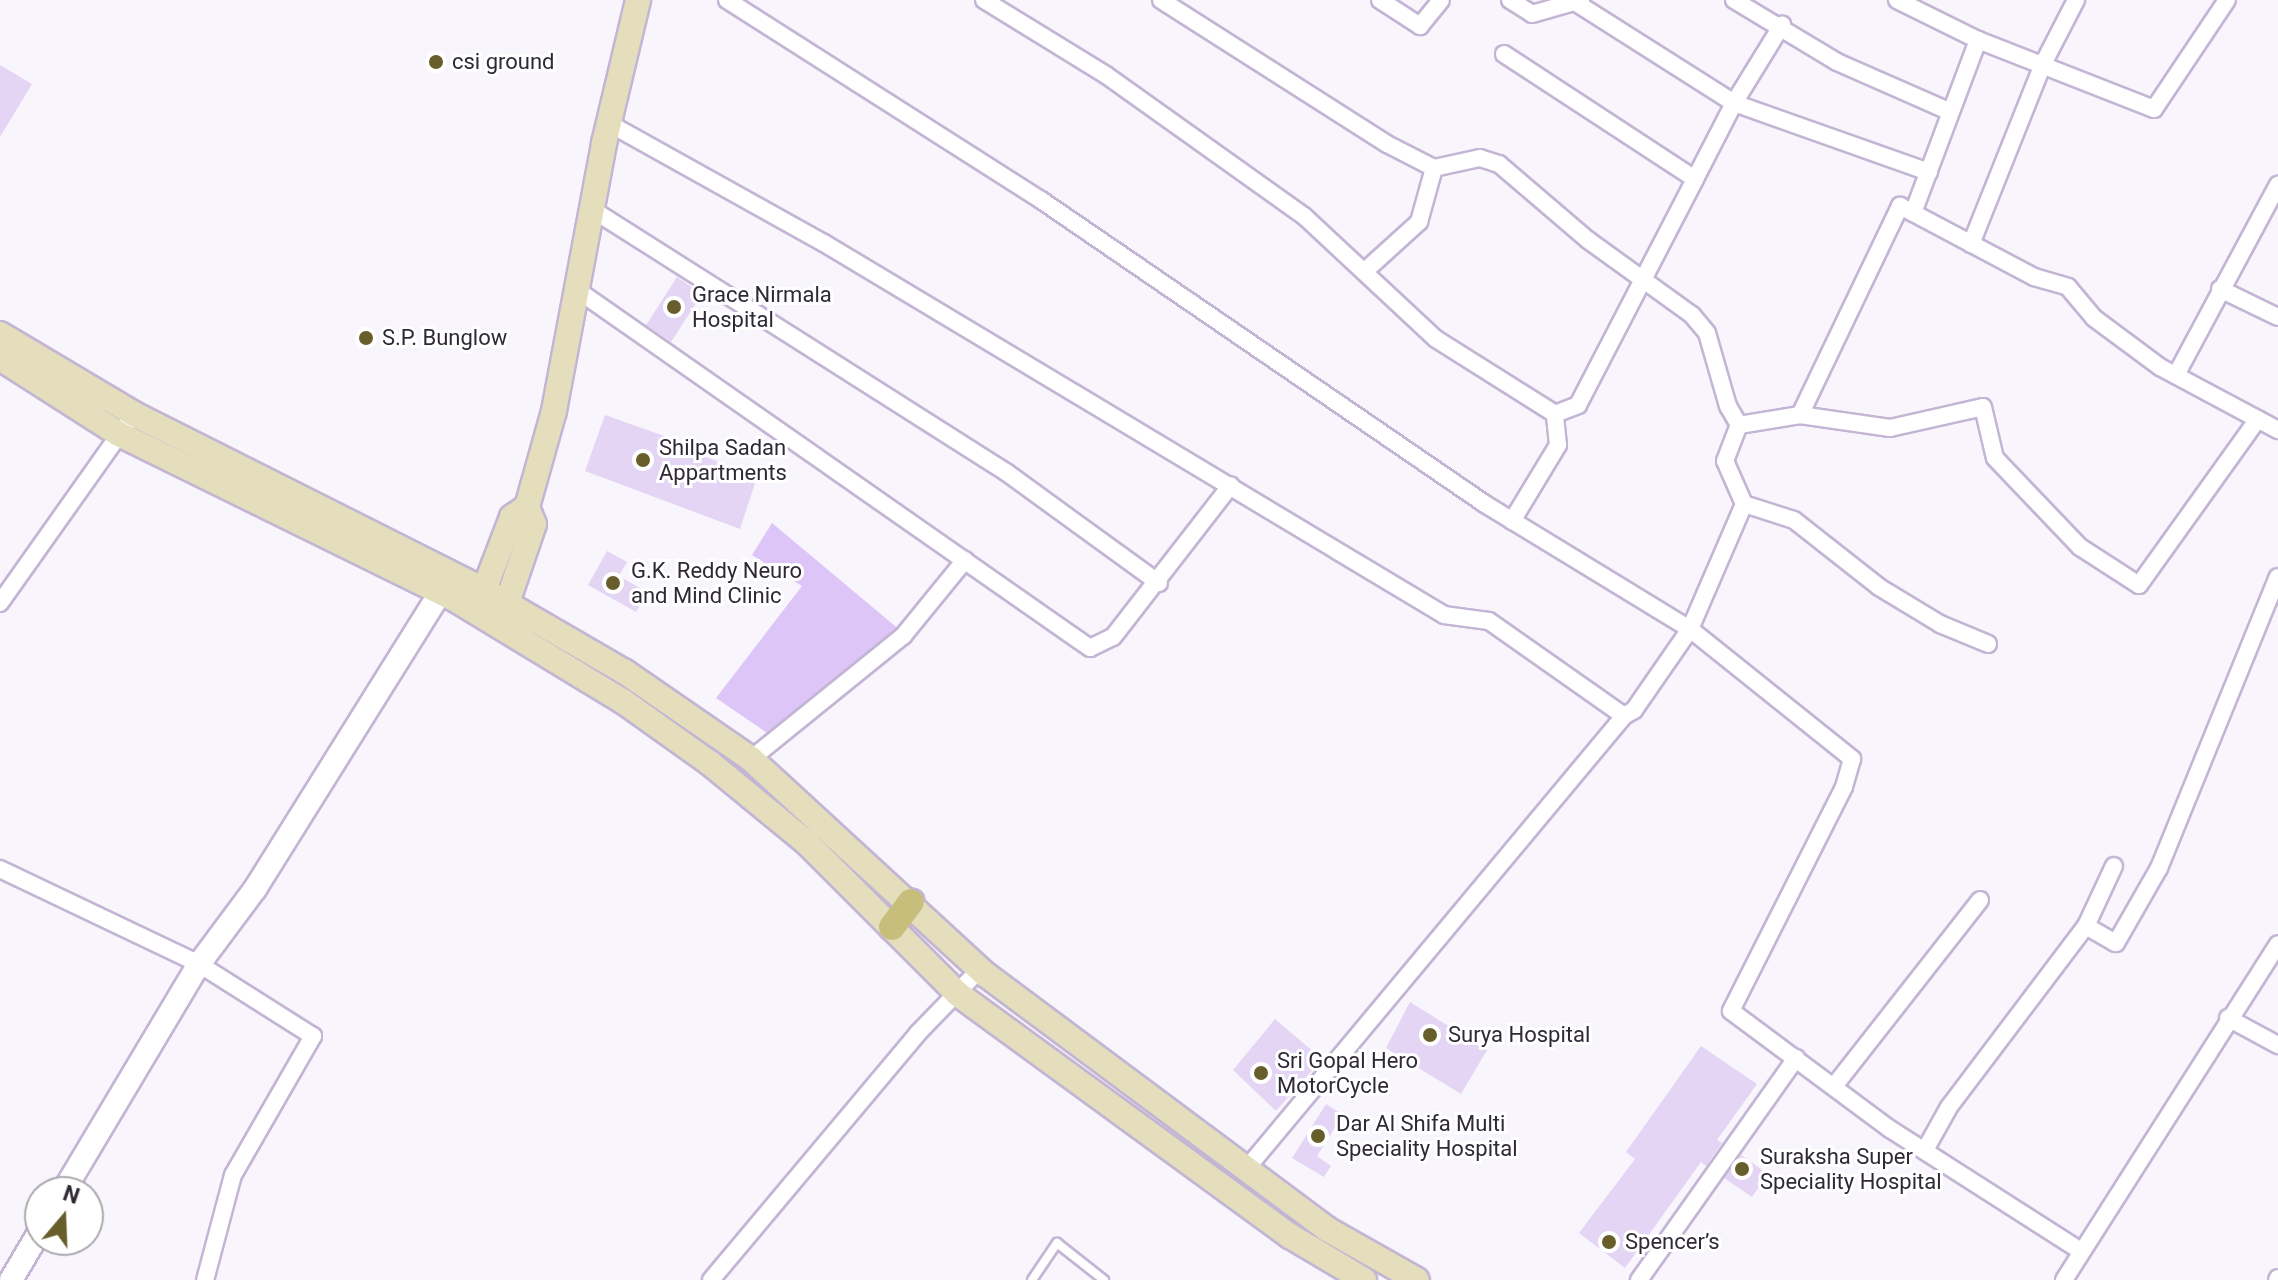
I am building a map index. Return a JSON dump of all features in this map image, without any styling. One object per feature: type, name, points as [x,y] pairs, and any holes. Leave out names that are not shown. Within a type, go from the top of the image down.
[{"type":"main road","points":[[507,603],[534,524],[527,507],[580,292],[608,123],[638,0]]},
{"type":"main road","points":[[0,334],[134,414],[447,584],[624,702],[711,764],[806,842],[958,994],[1290,1236],[1364,1280]]},
{"type":"main road","points":[[0,358],[119,434],[447,584],[484,590],[625,672],[751,759],[911,902],[980,969],[1327,1229],[1417,1280]]},
{"type":"main road","points":[[484,590],[512,517],[527,507]]},
{"type":"main road","points":[[892,927],[911,902]]},
{"type":"street","points":[[727,0],[1041,200],[1512,521],[1690,629],[1852,759],[1844,787],[1731,1011],[1925,1150],[2081,1251]]},
{"type":"street","points":[[984,0],[1106,75],[1304,216],[1366,270],[1436,339],[1555,414]]},
{"type":"street","points":[[1161,0],[1387,144],[1434,168],[1480,158],[1499,164],[1692,315],[1707,333],[1728,406],[1739,425]]},
{"type":"street","points":[[1380,0],[1420,26],[1441,0]]},
{"type":"street","points":[[1510,0],[1532,14],[1579,2],[1734,103],[1929,172]]},
{"type":"street","points":[[1734,0],[1782,25],[1837,62],[1951,112]]},
{"type":"street","points":[[1897,0],[1978,40],[2154,109],[2227,0]]},
{"type":"street","points":[[1971,244],[2043,64],[2076,0]]},
{"type":"street","points":[[1555,414],[1578,405],[1734,103],[1782,25]]},
{"type":"street","points":[[1913,213],[1978,40]]},
{"type":"street","points":[[1504,54],[1695,179]]},
{"type":"street","points":[[608,123],[824,243],[1444,615],[1489,621],[1624,716]]},
{"type":"street","points":[[1366,270],[1419,222],[1434,168]]},
{"type":"street","points":[[2176,375],[2278,185]]},
{"type":"street","points":[[1800,415],[1900,206],[2034,277],[2068,287],[2094,318],[2176,375],[2278,430]]},
{"type":"street","points":[[593,210],[1006,472],[1159,583]]},
{"type":"street","points":[[2220,289],[2278,317]]},
{"type":"street","points":[[580,292],[1090,648],[1113,637],[1159,583],[1231,485]]},
{"type":"street","points":[[1739,425],[1800,415],[1890,428],[1983,407],[1995,458],[2080,547],[2139,585],[2258,419]]},
{"type":"street","points":[[0,603],[134,414]]},
{"type":"street","points":[[1512,521],[1558,445],[1555,414]]},
{"type":"street","points":[[1247,1168],[1624,716],[1634,710],[1690,629],[1744,504],[1725,461],[1739,425]]},
{"type":"street","points":[[1744,504],[1794,520],[1879,587],[1940,624],[1988,644]]},
{"type":"street","points":[[751,759],[903,636],[965,560]]},
{"type":"street","points":[[2086,926],[2116,943],[2159,868],[2278,577]]},
{"type":"street","points":[[73,1176],[199,964],[255,889],[447,584]]},
{"type":"street","points":[[1925,1150],[1949,1107],[2086,926],[2114,866]]},
{"type":"street","points":[[0,869],[199,964],[313,1036],[233,1175],[205,1280]]},
{"type":"street","points":[[1835,1085],[1980,900]]},
{"type":"street","points":[[2064,1280],[2228,1018],[2278,944]]},
{"type":"street","points":[[711,1280],[918,1033],[980,969]]},
{"type":"street","points":[[2228,1018],[2278,1045]]},
{"type":"street","points":[[1639,1280],[1796,1058]]},
{"type":"street","points":[[11,1280],[25,1256]]},
{"type":"lane","points":[[1032,1280],[1057,1243],[1104,1280]]},
{"type":"shaded area","points":[[772,523],[901,631],[776,739],[716,698],[802,586],[752,555]]},
{"type":"building","points":[[0,65],[32,84],[0,137]]},
{"type":"building","points":[[677,277],[702,294],[671,342],[646,325]]},
{"type":"building","name":"Shilpa Sadan Appartments","points":[[605,415],[701,449],[699,454],[724,464],[721,472],[755,483],[740,529],[585,471]]},
{"type":"building","points":[[607,551],[627,562],[619,576],[647,592],[636,612],[588,585]]},
{"type":"building","points":[[1410,1002],[1487,1050],[1461,1094],[1386,1048]]},
{"type":"building","points":[[1275,1019],[1322,1059],[1276,1111],[1233,1070]]},
{"type":"building","points":[[1701,1046],[1757,1084],[1717,1140],[1722,1143],[1706,1166],[1701,1162],[1625,1268],[1579,1233],[1635,1159],[1626,1152]]},
{"type":"building","points":[[1326,1104],[1343,1115],[1317,1156],[1331,1166],[1324,1177],[1292,1158]]},
{"type":"building","points":[[1741,1155],[1768,1174],[1752,1197],[1724,1178]]},
{"type":"place","name":"csi ground","points":[[436,62]]},
{"type":"place","name":"Grace Nirmala Hospital","points":[[674,307]]},
{"type":"place","name":"S.P. Bunglow","points":[[366,338]]},
{"type":"place","name":"Shilpa Sadan Appartments","points":[[643,460]]},
{"type":"place","name":"G.K. Reddy Neuro and Mind Clinic","points":[[613,583]]},
{"type":"place","name":"Surya Hospital","points":[[1430,1035]]},
{"type":"place","name":"Sri Gopal Hero MotorCycle","points":[[1261,1073]]},
{"type":"place","name":"Dar Al Shifa Multi Speciality Hospital","points":[[1318,1136]]},
{"type":"place","name":"Suraksha Super Speciality Hospital","points":[[1742,1169]]},
{"type":"place","name":"Spencer’s","points":[[1609,1242]]}]
